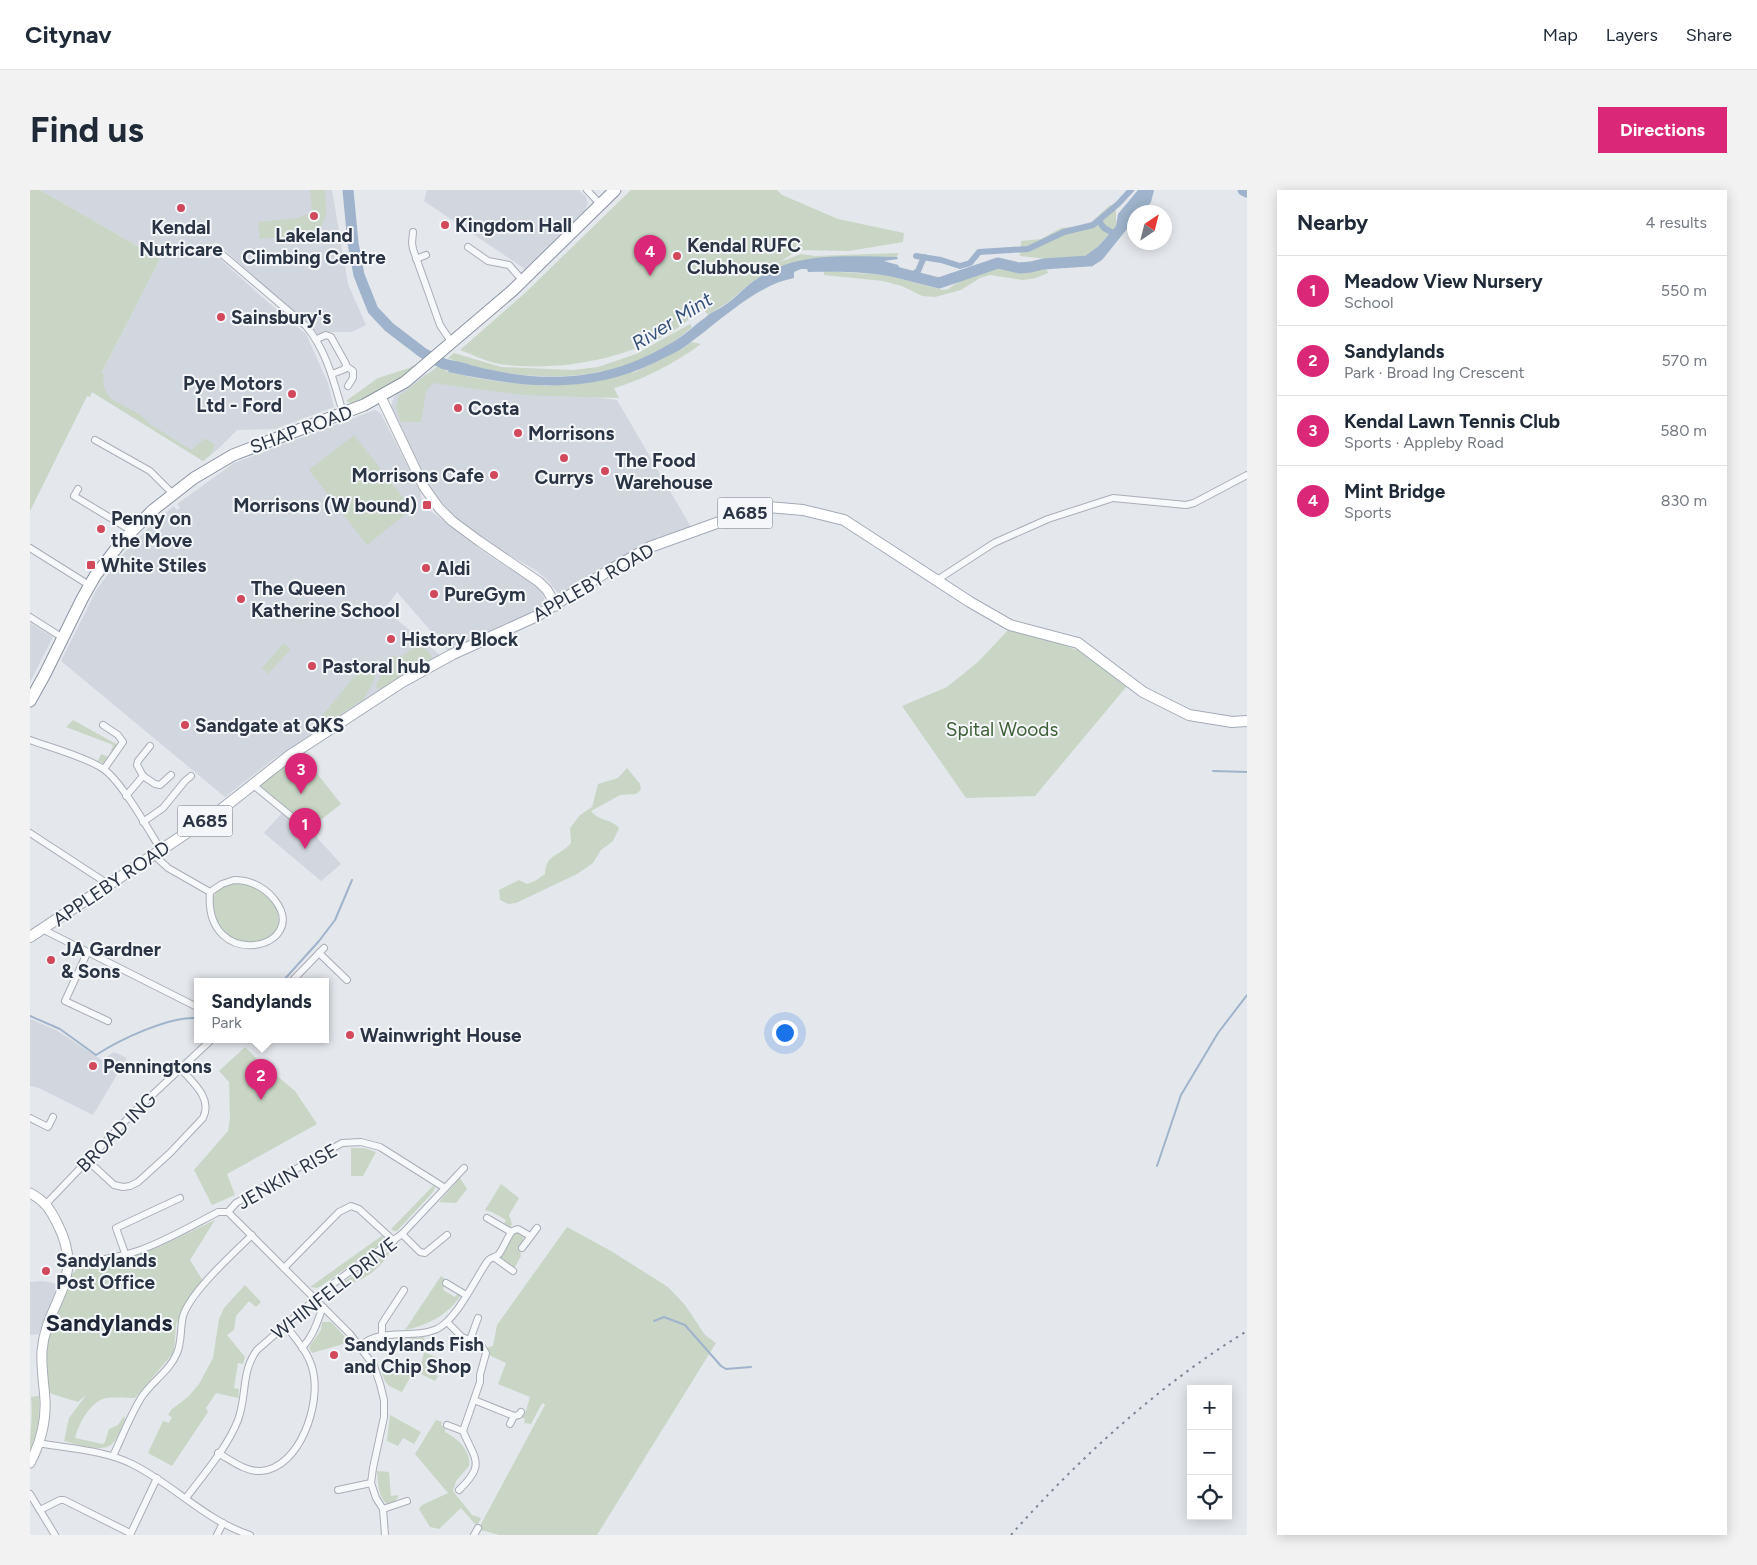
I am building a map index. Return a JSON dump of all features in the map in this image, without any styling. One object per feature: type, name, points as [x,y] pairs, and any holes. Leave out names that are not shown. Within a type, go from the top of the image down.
[{"type":"highway","name":"SHAP ROAD","points":[[30,700],[89,585],[113,552],[132,531],[173,494],[206,470],[237,453],[343,413],[380,397],[405,382],[440,354],[524,280],[615,190]]},
{"type":"main road","name":"APPLEBY ROAD","points":[[30,937],[218,812],[252,784],[316,737],[402,682],[453,654],[522,624],[556,606],[608,571],[650,548],[739,515],[768,508],[803,510],[844,520],[970,602],[1010,625],[1078,643],[1143,692],[1188,715],[1232,722],[1247,721]]},
{"type":"street","points":[[586,190],[601,205]]},
{"type":"street","points":[[414,232],[412,243],[416,259],[440,325],[452,343]]},
{"type":"street","points":[[468,247],[488,261],[509,265],[524,280]]},
{"type":"street","points":[[216,250],[306,326],[317,339],[332,374],[343,413]]},
{"type":"street","points":[[416,259],[426,255]]},
{"type":"street","points":[[317,339],[326,335],[331,337],[346,366],[353,371],[353,378],[348,386]]},
{"type":"street","points":[[332,374],[345,369],[346,366]]},
{"type":"street","points":[[380,397],[424,487],[438,508],[479,541],[539,582],[547,590],[556,606]]},
{"type":"street","points":[[95,440],[150,471],[173,494]]},
{"type":"street","points":[[937,580],[994,543],[1048,519],[1113,498],[1190,504],[1247,475]]},
{"type":"street","points":[[78,489],[74,496],[132,531]]},
{"type":"street","points":[[30,548],[89,585]]},
{"type":"street","points":[[30,617],[63,638]]},
{"type":"street","points":[[103,725],[118,735],[123,742],[104,769]]},
{"type":"street","points":[[30,740],[96,764],[104,769],[115,780],[143,822],[157,852],[168,868],[210,892]]},
{"type":"street","points":[[150,746],[138,760],[143,776],[160,785],[171,775]]},
{"type":"street","points":[[126,796],[143,776]]},
{"type":"street","points":[[143,822],[163,808],[191,776]]},
{"type":"street","points":[[252,784],[291,816]]},
{"type":"street","points":[[30,833],[108,884]]},
{"type":"street","points":[[234,880],[244,880],[263,888],[271,895],[280,908],[282,921],[279,932],[275,937],[258,946],[236,943],[221,934],[215,925],[210,910],[210,892],[222,884],[234,880]]},
{"type":"street","points":[[42,929],[194,1005]]},
{"type":"street","points":[[295,978],[321,950],[347,980]]},
{"type":"street","points":[[87,953],[65,1001],[108,1022]]},
{"type":"street","name":"BROAD ING","points":[[46,1204],[132,1114],[208,1043]]},
{"type":"street","points":[[87,1160],[114,1185],[123,1187],[138,1182],[170,1153],[203,1118],[206,1112],[205,1098],[180,1068]]},
{"type":"street","points":[[31,1120],[48,1127],[53,1117]]},
{"type":"street","name":"JENKIN RISE","points":[[68,1261],[92,1262],[126,1256],[148,1248],[218,1212],[228,1212],[236,1203],[342,1143],[361,1142],[380,1147],[445,1188]]},
{"type":"street","name":"WHINFELL DRIVE","points":[[186,1498],[230,1436],[239,1416],[243,1400],[247,1368],[250,1359],[257,1350],[334,1283],[402,1234],[464,1168]]},
{"type":"street","points":[[30,1193],[46,1204],[62,1232],[68,1254],[63,1288],[51,1318],[42,1349],[45,1403],[39,1443],[30,1462]]},
{"type":"street","points":[[126,1256],[116,1228],[180,1198]]},
{"type":"street","points":[[284,1268],[339,1212],[351,1206],[359,1209],[394,1241]]},
{"type":"street","points":[[228,1212],[323,1306],[360,1346],[374,1366],[384,1400],[384,1417],[371,1484],[376,1498],[383,1509],[385,1535]]},
{"type":"street","points":[[487,1218],[511,1232]]},
{"type":"street","points":[[522,1248],[537,1228]]},
{"type":"street","points":[[360,1346],[372,1337],[428,1332],[447,1322],[487,1261],[495,1258],[511,1232],[514,1229],[518,1229],[530,1236]]},
{"type":"street","points":[[402,1234],[420,1252],[425,1253],[447,1235]]},
{"type":"street","points":[[113,1456],[141,1398],[156,1379],[168,1368],[177,1353],[184,1315],[191,1301],[252,1235]]},
{"type":"street","points":[[495,1258],[513,1270]]},
{"type":"street","points":[[446,1283],[466,1295]]},
{"type":"street","points":[[382,1336],[382,1324],[404,1290]]},
{"type":"street","points":[[302,1348],[313,1334],[323,1306]]},
{"type":"street","points":[[470,1340],[478,1318]]},
{"type":"street","points":[[447,1322],[462,1337],[481,1345],[486,1353],[474,1400],[463,1431],[476,1459],[474,1472],[459,1490]]},
{"type":"street","points":[[218,1453],[245,1468],[260,1471],[273,1467],[284,1460],[297,1446],[305,1432],[312,1415],[315,1394],[314,1373],[302,1348],[285,1325]]},
{"type":"street","points":[[474,1400],[514,1416]]},
{"type":"street","points":[[510,1424],[514,1416],[521,1412]]},
{"type":"street","points":[[447,1425],[463,1431]]},
{"type":"street","points":[[39,1443],[113,1456],[157,1478],[223,1523],[250,1535]]},
{"type":"street","points":[[476,1459],[484,1457]]},
{"type":"street","points":[[40,1510],[60,1500],[64,1500],[130,1534],[157,1478]]},
{"type":"street","points":[[338,1490],[371,1484]]},
{"type":"street","points":[[30,1494],[55,1535]]},
{"type":"street","points":[[383,1509],[406,1500]]},
{"type":"street","points":[[217,1535],[223,1523]]},
{"type":"street","points":[[474,1535],[478,1528]]},
{"type":"shaded area","points":[[40,190],[332,190],[348,284],[366,325],[352,332],[328,332],[319,336],[216,242],[208,248],[306,334],[328,383],[334,407],[275,429],[237,430],[203,461],[92,392],[160,259]]},
{"type":"shaded area","points":[[427,190],[579,190],[586,197],[588,203],[585,210],[525,269],[424,201]]},
{"type":"shaded area","points":[[426,374],[617,400],[691,527],[565,594],[558,593],[537,571],[487,542],[452,515],[429,485],[391,406],[394,397]]},
{"type":"shaded area","name":"The Queen Katherine School","points":[[375,410],[381,414],[420,490],[422,502],[427,508],[481,550],[539,588],[544,597],[544,607],[525,618],[448,651],[397,592],[385,610],[440,655],[384,687],[275,758],[225,797],[61,661],[97,589],[123,554],[151,525],[174,506],[177,510],[180,508],[177,504],[234,463]]},
{"type":"shaded area","points":[[30,623],[53,637],[30,682]]},
{"type":"shaded area","points":[[283,812],[311,831],[341,864],[321,881],[264,833]]},
{"type":"shaded area","points":[[30,1019],[56,1030],[102,1060],[114,1052],[127,1058],[93,1115],[39,1088],[30,1086]]},
{"type":"shaded area","points":[[43,1281],[58,1284],[39,1334],[30,1335],[30,1282]]},
{"type":"green space","points":[[30,190],[40,190],[160,259],[102,372],[104,375],[103,382],[105,390],[111,399],[139,414],[150,424],[191,450],[204,439],[215,445],[211,454],[203,461],[92,392],[90,397],[87,396],[30,511]]},
{"type":"green space","name":"Lakeland Climbing Centre","points":[[310,190],[325,190],[326,214],[318,234],[260,239],[258,222],[298,218],[312,212]]},
{"type":"green space","points":[[631,190],[777,190],[782,195],[838,219],[904,233],[903,242],[849,251],[798,250],[780,262],[801,254],[815,256],[898,253],[897,257],[818,258],[785,265],[753,281],[727,303],[708,315],[701,309],[673,331],[654,341],[633,350],[611,356],[567,365],[522,366],[495,363],[460,350],[525,293]]},
{"type":"green space","points":[[1110,205],[1116,205],[1116,226],[1092,253],[1075,260],[1066,261],[1020,256],[1021,241],[1041,239],[1061,228],[1088,225]]},
{"type":"green space","points":[[1001,265],[1023,271],[1046,268],[1048,273],[1036,278],[1023,280],[990,275],[980,278],[961,290],[935,297],[922,296],[902,286],[883,281],[824,275],[824,271],[887,275],[943,290],[948,289],[967,276]]},
{"type":"green space","points":[[690,324],[692,327],[673,342],[652,354],[609,370],[586,374],[538,376],[514,374],[464,364],[448,358],[454,353],[501,367],[572,370],[598,367],[636,354]]},
{"type":"green space","points":[[691,342],[701,344],[659,370],[614,388],[619,398],[523,395],[432,383],[426,392],[421,422],[401,422],[396,408],[399,396],[438,366],[448,372],[476,378],[548,386],[635,372],[682,349]]},
{"type":"green space","points":[[414,365],[416,367],[384,390],[354,404],[346,401],[378,378]]},
{"type":"green space","points":[[354,435],[412,509],[367,545],[309,470]]},
{"type":"green space","name":"Spital Woods","points":[[1010,628],[1091,655],[1127,686],[1035,796],[966,798],[902,706],[947,687],[978,662]]},
{"type":"green space","points":[[284,643],[291,649],[268,674],[262,668]]},
{"type":"green space","points":[[419,645],[430,653],[432,659],[377,689],[376,686],[382,673],[394,655],[398,658]]},
{"type":"green space","points":[[366,666],[376,673],[364,699],[324,725],[318,721],[353,678]]},
{"type":"green space","points":[[73,720],[118,745],[109,757],[113,745],[66,727]]},
{"type":"green space","points":[[299,753],[341,804],[309,829],[258,784]]},
{"type":"green space","points":[[101,754],[109,757],[103,763],[98,761]]},
{"type":"green space","points":[[627,768],[640,784],[641,790],[636,794],[620,795],[591,811],[597,817],[613,823],[619,828],[613,841],[601,850],[593,863],[577,874],[516,903],[508,904],[500,900],[499,890],[519,880],[527,884],[545,874],[548,862],[571,843],[570,828],[580,815],[592,807],[598,784],[618,778]]},
{"type":"green space","points":[[234,882],[257,888],[269,897],[279,919],[275,933],[269,938],[246,942],[231,938],[220,928],[216,920],[213,897],[217,891]]},
{"type":"green space","points":[[245,1047],[295,1091],[317,1124],[227,1174],[235,1195],[212,1205],[194,1170],[228,1131],[230,1118],[229,1082],[219,1071]]},
{"type":"green space","points":[[351,1148],[364,1148],[376,1152],[363,1176],[351,1176]]},
{"type":"green space","points":[[460,1178],[467,1189],[456,1203],[439,1202]]},
{"type":"green space","points":[[501,1184],[519,1198],[509,1215],[512,1224],[510,1228],[504,1224],[506,1220],[485,1210]]},
{"type":"green space","points":[[434,1185],[433,1192],[397,1231],[391,1229]]},
{"type":"green space","points":[[215,1220],[190,1260],[203,1281],[190,1295],[176,1324],[174,1352],[135,1398],[107,1398],[96,1403],[86,1413],[75,1438],[103,1444],[109,1429],[118,1425],[124,1416],[125,1419],[115,1441],[109,1446],[97,1448],[64,1441],[69,1418],[86,1395],[78,1402],[49,1393],[46,1351],[48,1340],[71,1275],[78,1268],[101,1267],[159,1247]]},
{"type":"green space","points":[[567,1227],[611,1251],[668,1287],[685,1305],[705,1335],[716,1343],[597,1535],[499,1535],[481,1530],[480,1526],[545,1405],[543,1403],[541,1405],[531,1424],[524,1423],[525,1419],[521,1417],[525,1414],[530,1397],[498,1384],[506,1363],[489,1355],[487,1348],[493,1346],[497,1325]]},
{"type":"green space","points":[[515,1233],[524,1237],[520,1246],[521,1256],[515,1267],[511,1267],[501,1259],[501,1256],[511,1235]]},
{"type":"green space","points":[[383,1235],[384,1240],[382,1243],[321,1286],[317,1288],[310,1287]]},
{"type":"green space","points":[[391,1250],[382,1263],[370,1274],[355,1282],[339,1285]]},
{"type":"green space","points":[[441,1276],[446,1280],[443,1290],[455,1297],[458,1293],[461,1295],[444,1314],[422,1325],[405,1330]]},
{"type":"green space","points":[[245,1285],[261,1302],[256,1307],[249,1301],[236,1316],[234,1330],[227,1335],[245,1357],[243,1364],[238,1363],[234,1388],[239,1389],[238,1398],[216,1393],[206,1408],[208,1412],[172,1466],[148,1453],[163,1421],[169,1423],[172,1417],[168,1415],[172,1409],[188,1397],[199,1384],[213,1358],[219,1319],[224,1308]]},
{"type":"green space","points":[[322,1322],[331,1322],[350,1342],[312,1353],[309,1348],[321,1330]]},
{"type":"green space","points":[[424,1337],[426,1353],[438,1358],[436,1362],[433,1361],[427,1371],[438,1376],[435,1381],[417,1372],[424,1352],[398,1340]]},
{"type":"green space","points":[[394,1371],[411,1372],[411,1376],[402,1392],[387,1384],[382,1373]]},
{"type":"green space","points":[[39,1396],[38,1424],[30,1450],[31,1397]]},
{"type":"green space","points":[[390,1415],[421,1432],[414,1444],[403,1438],[398,1446],[387,1441]]},
{"type":"green space","points":[[436,1420],[442,1422],[441,1425],[445,1428],[445,1432],[462,1445],[468,1455],[469,1466],[456,1481],[453,1491],[472,1515],[481,1518],[478,1524],[475,1524],[461,1508],[439,1529],[430,1527],[419,1509],[422,1505],[448,1493],[415,1454]]},
{"type":"green space","points":[[377,1471],[389,1472],[391,1496],[399,1495],[395,1502],[388,1505],[382,1498]]},
{"type":"water","points":[[1138,190],[1154,190],[1149,205],[1127,205],[1127,229],[1102,260],[1091,267],[1086,255],[1092,253],[1116,226],[1118,214]]},
{"type":"water","points":[[826,257],[897,257],[898,259],[884,261],[898,265],[905,279],[857,272],[808,272],[807,269],[801,269],[794,272],[794,278],[779,282],[750,297],[677,352],[630,373],[604,380],[579,384],[527,384],[501,382],[448,372],[455,361],[484,369],[541,377],[595,373],[622,366],[649,355],[676,340],[709,314],[726,304],[755,280],[784,265]]},
{"type":"waterway","name":"River Mint","points":[[348,190],[353,243],[359,275],[373,310],[389,327],[423,353],[444,364],[466,369]]},
{"type":"waterway","points":[[916,256],[941,260],[960,266],[970,263],[979,252],[1028,249],[1064,232],[1093,225],[1131,190]]},
{"type":"waterway","name":"River Mint","points":[[1243,190],[1247,192]]},
{"type":"waterway","points":[[1099,221],[1104,228],[1115,234]]},
{"type":"waterway","name":"River Mint","points":[[888,270],[939,283],[998,263],[1019,268],[1043,264],[1088,261],[1100,252]]},
{"type":"waterway","points":[[912,275],[918,271],[924,257]]},
{"type":"waterway","points":[[1213,771],[1247,772]]},
{"type":"waterway","points":[[286,978],[335,920],[352,880]]},
{"type":"waterway","points":[[1157,1166],[1181,1095],[1218,1033],[1247,995]]},
{"type":"waterway","points":[[30,1016],[60,1029],[96,1055],[145,1030],[173,1021],[194,1018]]},
{"type":"waterway","points":[[654,1321],[664,1317],[685,1325],[721,1366],[726,1369],[751,1367]]},
{"type":"railway","points":[[1011,1535],[1064,1479],[1122,1424],[1183,1375],[1247,1331]]},
{"type":"place","name":"Kendal Nutricare","points":[[181,208]]},
{"type":"place","name":"Lakeland Climbing Centre","points":[[314,216]]},
{"type":"place","name":"Kingdom Hall","points":[[445,225]]},
{"type":"place","name":"Kendal RUFC Clubhouse","points":[[677,256]]},
{"type":"place","name":"Mint Bridge","points":[[650,276]]},
{"type":"place","name":"Sainsbury's","points":[[221,317]]},
{"type":"place","name":"Pye Motors Ltd - Ford","points":[[292,394]]},
{"type":"place","name":"Costa","points":[[458,408]]},
{"type":"place","name":"Morrisons","points":[[518,433]]},
{"type":"place","name":"Currys","points":[[564,458]]},
{"type":"place","name":"The Food Warehouse","points":[[605,471]]},
{"type":"place","name":"Morrisons Cafe","points":[[494,475]]},
{"type":"place","name":"Morrisons (W bound)","points":[[427,505]]},
{"type":"place","name":"Penny on the Move","points":[[101,529]]},
{"type":"place","name":"White Stiles","points":[[91,565]]},
{"type":"place","name":"Aldi","points":[[426,568]]},
{"type":"place","name":"PureGym","points":[[434,594]]},
{"type":"place","name":"The Queen Katherine School","points":[[241,599]]},
{"type":"place","name":"History Block","points":[[391,639]]},
{"type":"place","name":"Pastoral hub","points":[[312,666]]},
{"type":"place","name":"Sandgate at QKS","points":[[185,725]]},
{"type":"place","name":"Kendal Lawn Tennis Club","points":[[301,794]]},
{"type":"place","name":"Meadow View Nursery","points":[[305,849]]},
{"type":"place","name":"JA Gardner & Sons","points":[[51,960]]},
{"type":"place","name":"Wainwright House","points":[[350,1035]]},
{"type":"place","name":"Penningtons","points":[[93,1066]]},
{"type":"place","name":"Sandylands","points":[[261,1100]]},
{"type":"place","name":"Sandylands Post Office","points":[[46,1271]]},
{"type":"place","name":"Sandylands Fish and Chip Shop","points":[[334,1355]]},
{"type":"district","name":"Sandylands","points":[[109,1323]]}]
